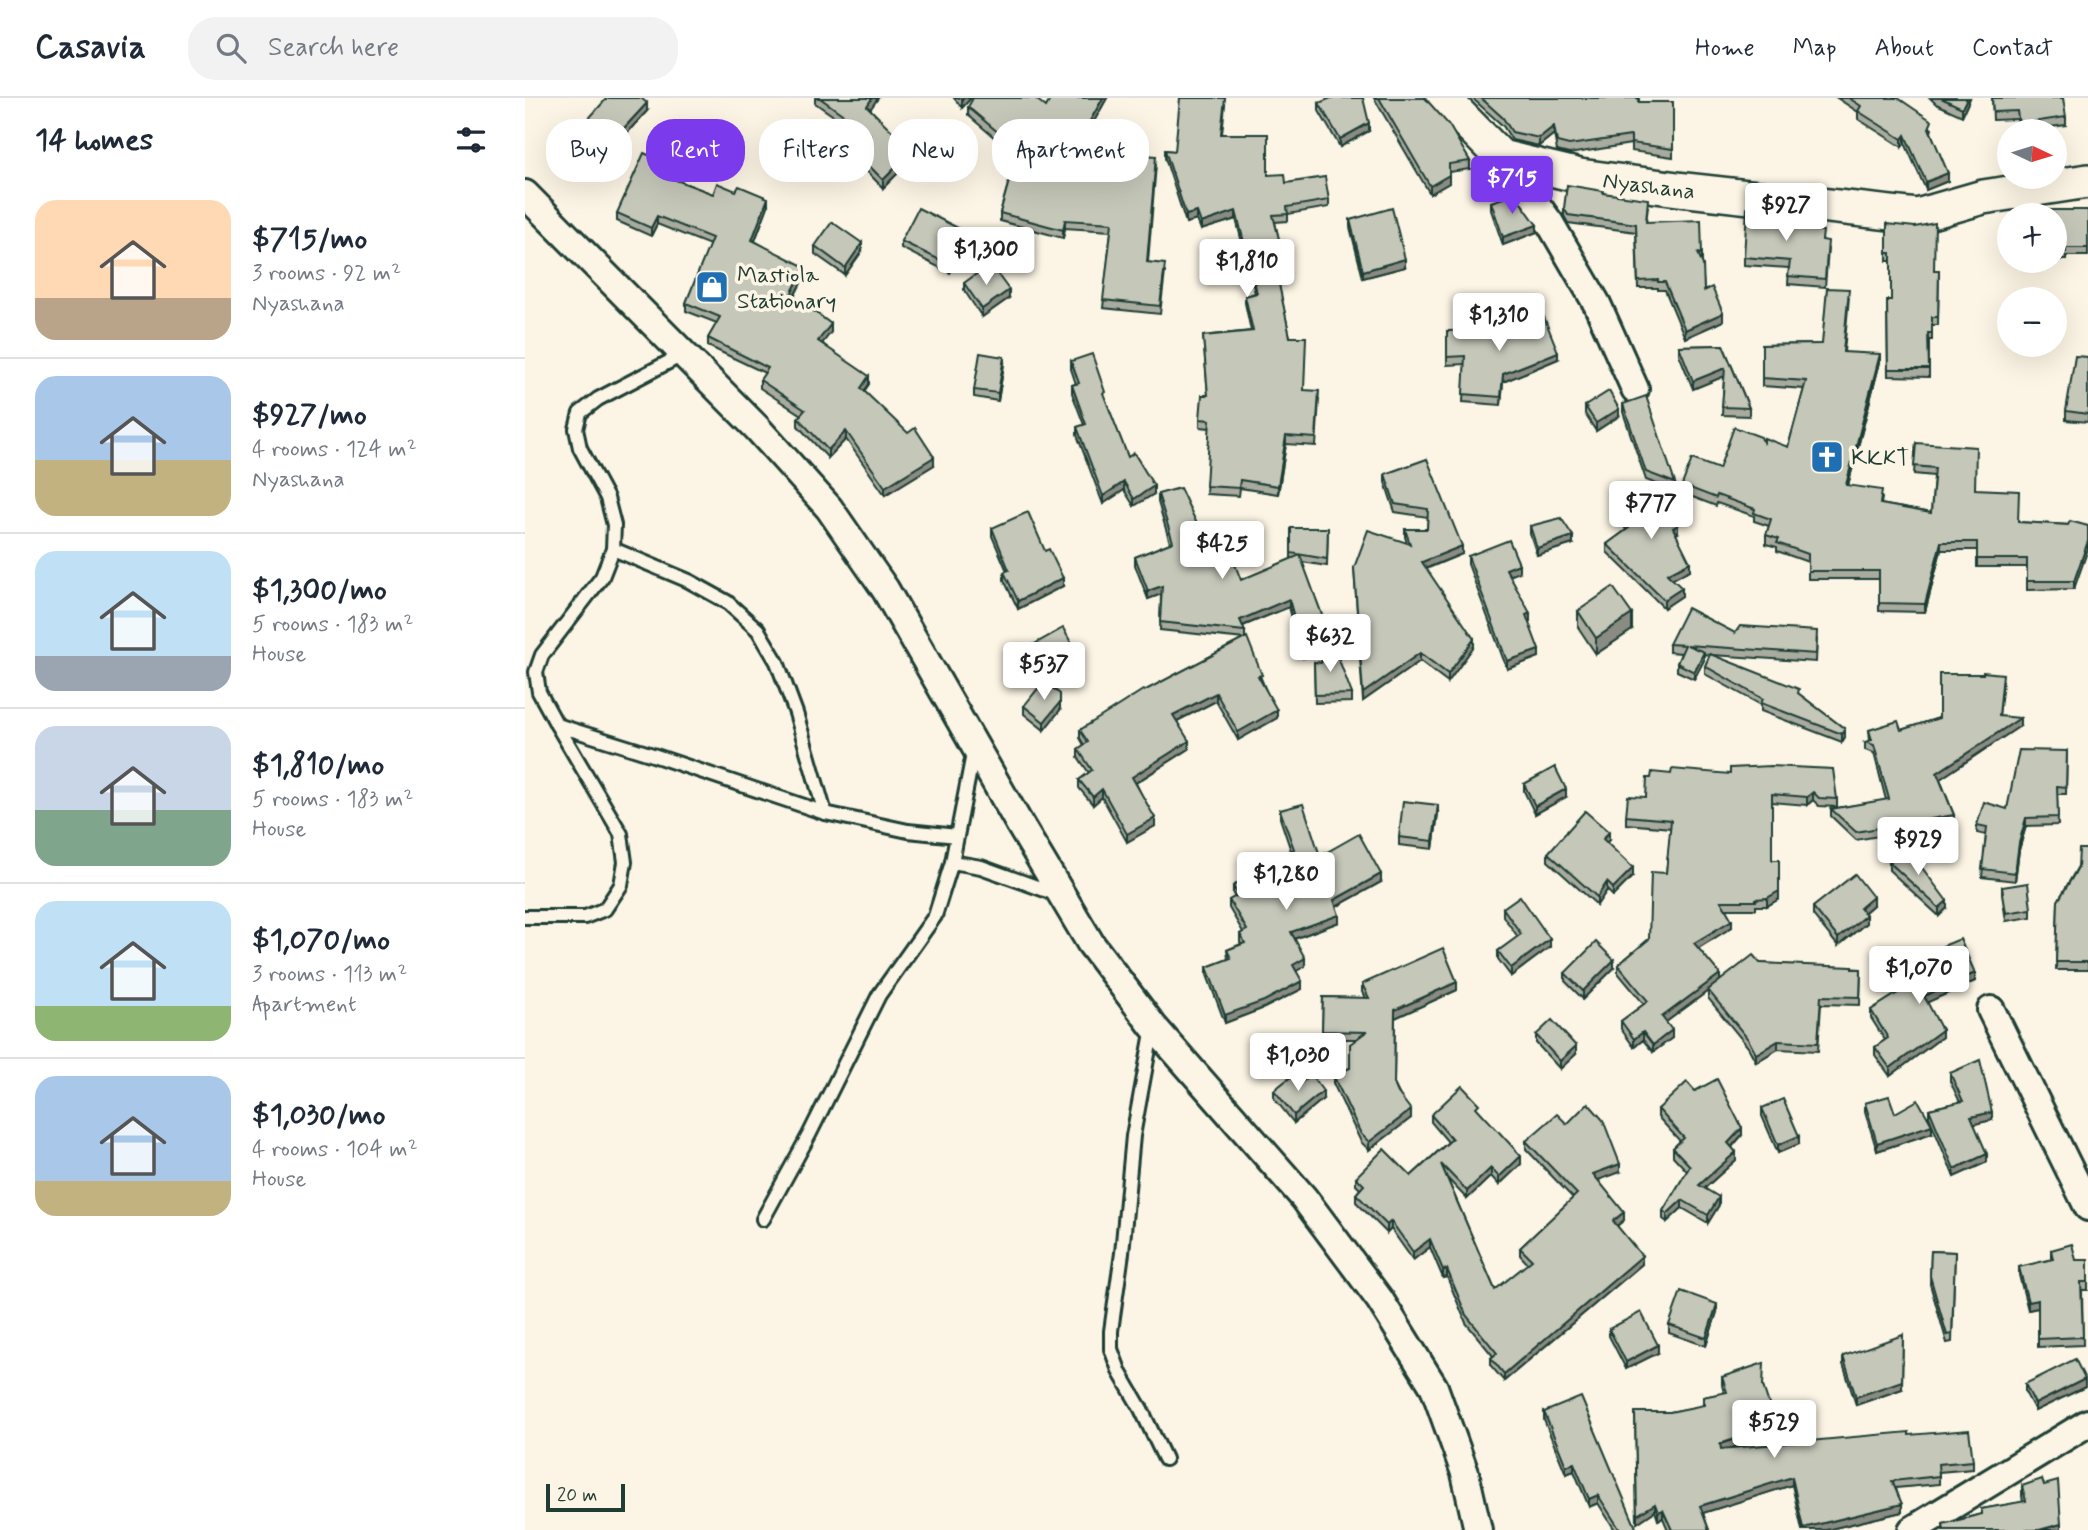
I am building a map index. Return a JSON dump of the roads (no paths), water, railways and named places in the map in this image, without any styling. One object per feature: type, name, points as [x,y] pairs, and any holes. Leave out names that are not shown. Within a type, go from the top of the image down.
[{"type":"street","points":[[1443,98],[1501,158],[1550,223],[1597,304],[1636,389]]},
{"type":"street","name":"Nyashana","points":[[1501,158],[1593,178],[1917,216],[1983,197],[2088,181]]},
{"type":"street","points":[[525,194],[757,428],[829,508],[885,589],[1091,944],[1153,1026],[1304,1198],[1380,1300],[1434,1388],[1465,1472],[1478,1530]]},
{"type":"street","points":[[1991,1010],[2088,1207]]},
{"type":"street","points":[[1912,1530],[2088,1423]]},
{"type":"lane","points":[[525,917],[585,917],[605,909],[621,885],[625,862],[621,834],[557,725],[540,692],[535,672],[542,656],[602,577],[613,549],[614,525],[607,498],[580,448],[576,429],[580,413],[598,399],[684,354]]},
{"type":"lane","points":[[613,549],[689,581],[727,602],[758,630],[777,662],[796,713],[825,813]]},
{"type":"lane","points":[[557,725],[825,813],[908,831],[957,836]]},
{"type":"lane","points":[[763,1219],[809,1135],[879,995],[936,916],[953,862],[975,745]]},
{"type":"lane","points":[[953,862],[981,867],[1063,897]]},
{"type":"lane","points":[[1153,1026],[1133,1136],[1111,1349],[1120,1373],[1142,1409],[1165,1459]]},
{"type":"place","name":"Mastiola Stationary","points":[[712,287]]},
{"type":"place","name":"KKKT","points":[[1827,457]]}]
